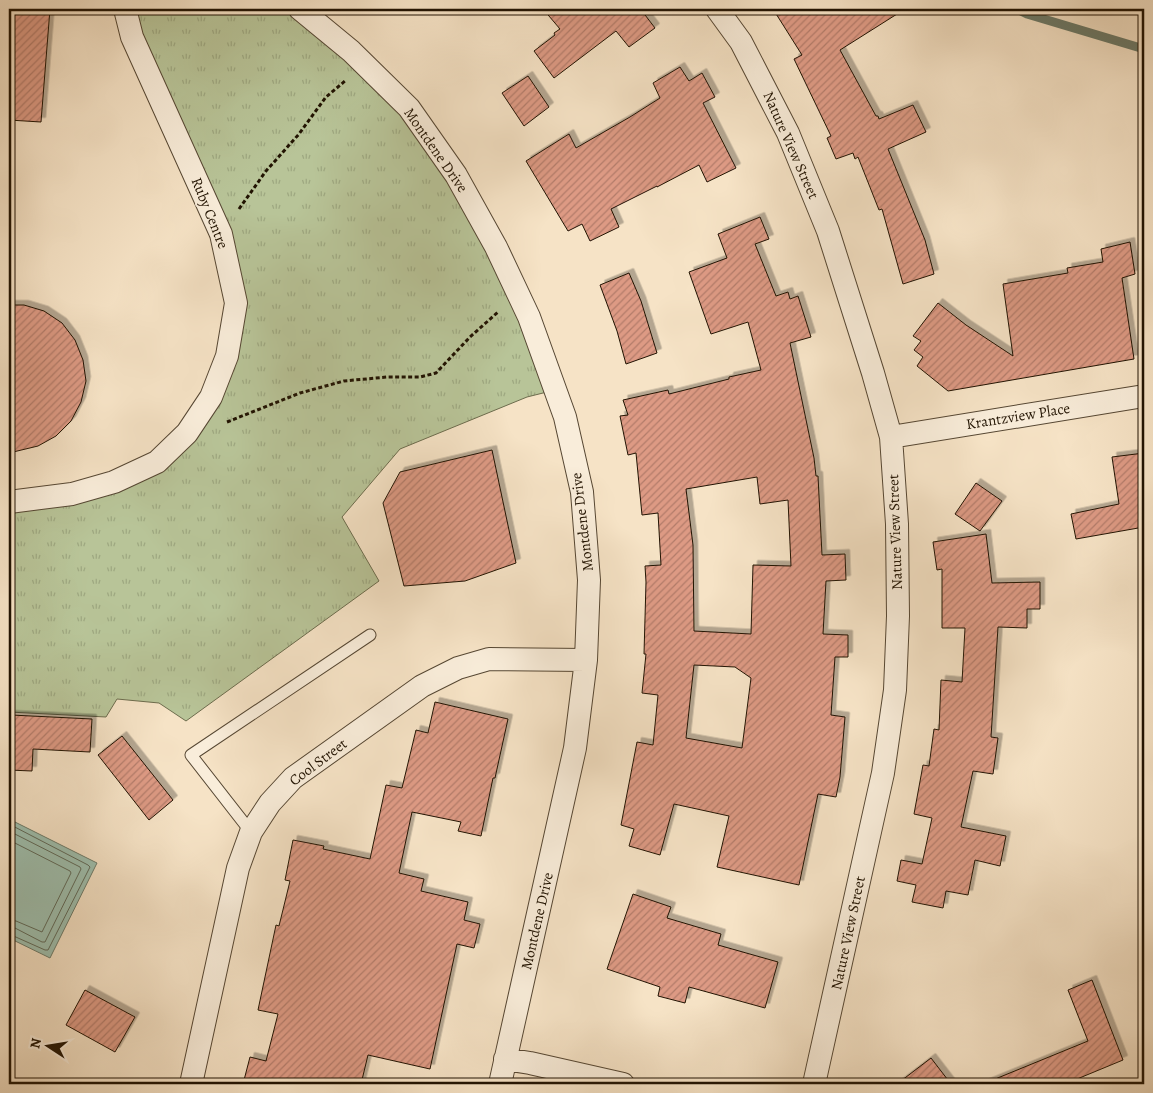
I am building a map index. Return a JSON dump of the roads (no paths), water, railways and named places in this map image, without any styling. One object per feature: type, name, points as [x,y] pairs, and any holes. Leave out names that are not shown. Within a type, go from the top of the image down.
[{"type":"street","name":"Ruby Centre","points":[[9,502],[72,494],[114,482],[157,462],[186,433],[210,397],[227,356],[236,303],[222,234],[132,36],[125,9]]},
{"type":"street","name":"Montdene Drive","points":[[300,9],[351,51],[409,108],[456,175],[496,247],[529,317],[565,417],[582,492],[589,580],[586,660],[575,748],[500,1084]]},
{"type":"street","name":"Nature View Street","points":[[717,9],[741,42],[796,151],[828,231],[891,436],[898,598],[895,690],[883,773],[814,1084]]},
{"type":"street","name":"Krantzview Place","points":[[891,436],[1144,396]]},
{"type":"street","name":"Cool Street","points":[[191,1084],[238,868],[251,832],[270,804],[293,778],[422,686],[458,668],[489,659],[586,660]]},
{"type":"street","points":[[505,1059],[623,1084]]},
{"type":"lane","points":[[251,832],[191,755],[370,635]]},
{"type":"water","points":[[9,819],[97,863],[50,958],[9,938]]},
{"type":"waterway","points":[[1017,9],[1027,14],[1144,49]]}]
